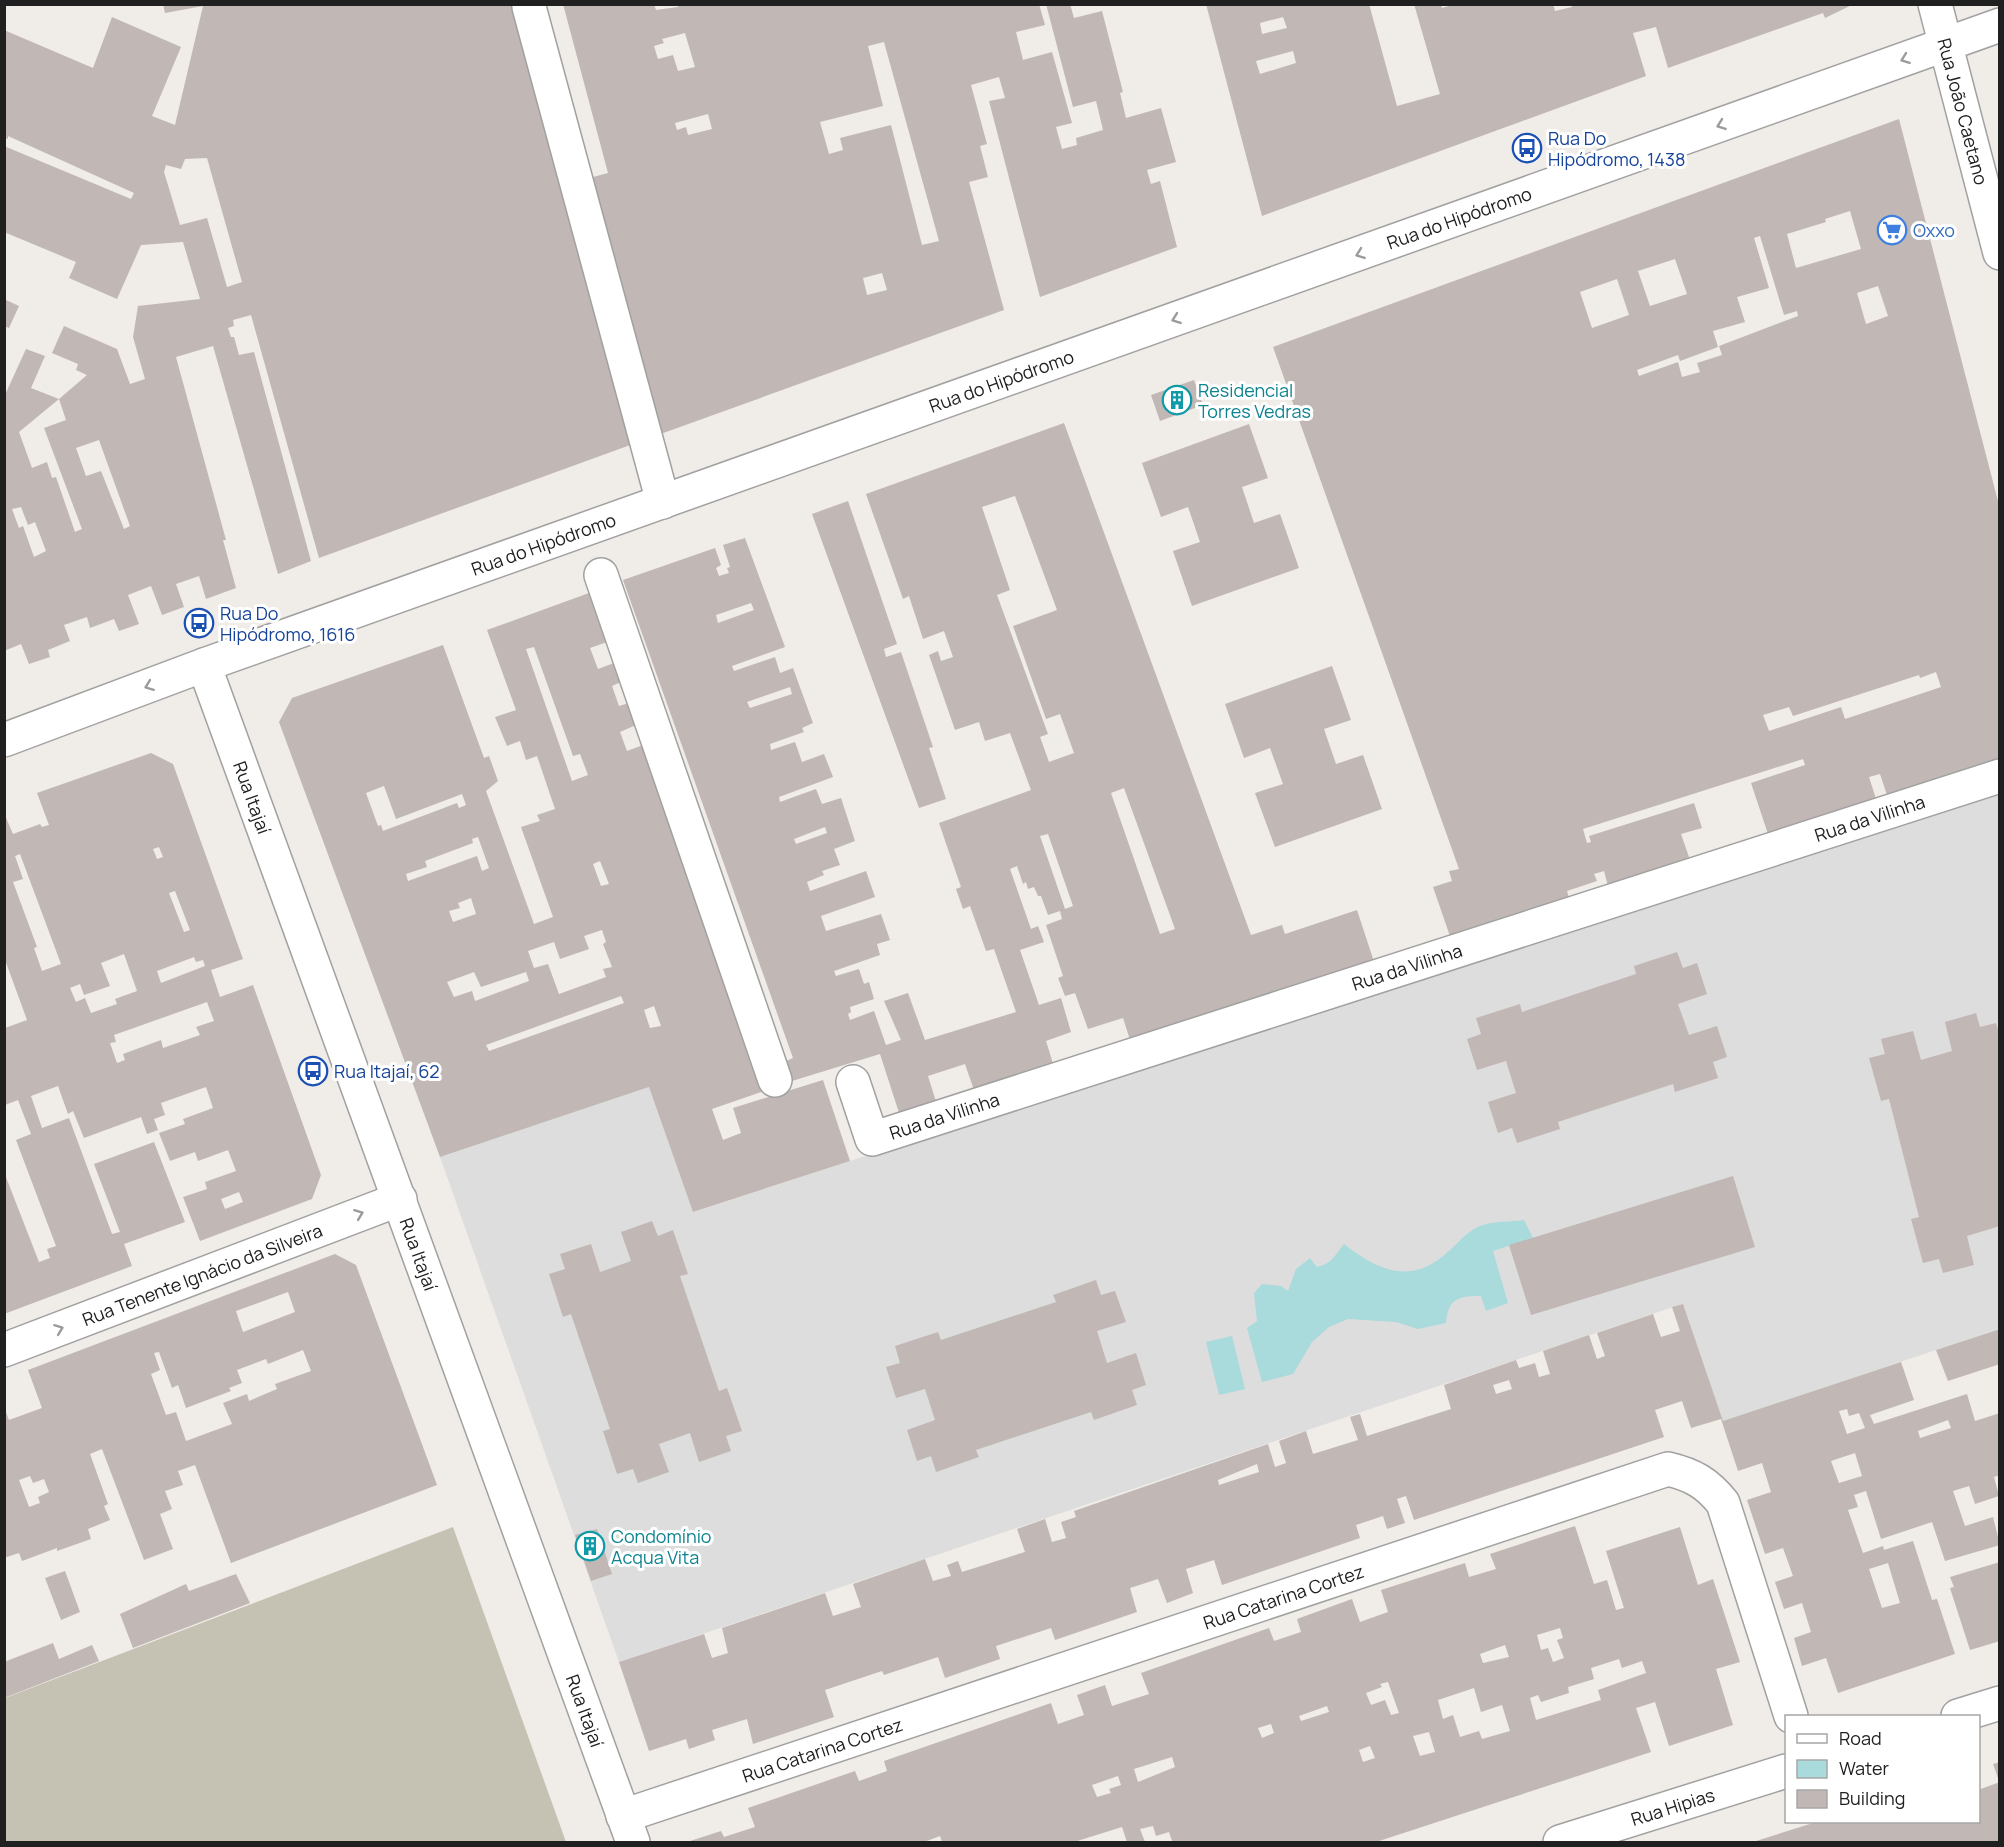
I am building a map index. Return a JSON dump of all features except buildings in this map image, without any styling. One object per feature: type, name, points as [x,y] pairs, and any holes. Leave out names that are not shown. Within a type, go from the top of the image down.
[{"type":"street","name":"Rua João Caetano","points":[[1935,4],[2000,253]]},
{"type":"street","points":[[529,7],[663,502]]},
{"type":"street","name":"Rua do Hipódromo","points":[[4,740],[204,665],[2000,25]]},
{"type":"street","points":[[601,575],[775,1080]]},
{"type":"street","name":"Rua Itajaí","points":[[204,665],[628,1829]]},
{"type":"street","name":"Rua da Vilinha","points":[[853,1082],[872,1139],[2000,776]]},
{"type":"street","name":"Rua Tenente Ignácio da Silveira","points":[[4,1350],[400,1199]]},
{"type":"street","name":"Rua Catarina Cortez","points":[[628,1829],[1668,1468],[1689,1474],[1709,1485],[1723,1503],[1791,1715]]},
{"type":"street","points":[[1961,1715],[2000,1703]]},
{"type":"street","name":"Rua Hipias","points":[[1560,1842],[1785,1771]]},
{"type":"shaded area","points":[[1999,786],[1999,1329],[1723,1421],[1682,1304],[619,1662],[440,1157],[649,1087],[694,1212]]},
{"type":"shaded area","points":[[453,1527],[566,1842],[5,1842],[5,1698]]},
{"type":"water","points":[[1524,1220],[1533,1238],[1493,1251],[1508,1303],[1486,1311],[1481,1296],[1461,1298],[1452,1303],[1449,1308],[1446,1323],[1418,1329],[1396,1322],[1348,1319],[1329,1327],[1312,1342],[1293,1374],[1262,1382],[1247,1328],[1257,1321],[1254,1293],[1262,1284],[1281,1286],[1288,1291],[1296,1269],[1310,1258],[1317,1267],[1327,1263],[1344,1244],[1384,1268],[1410,1271],[1423,1268],[1436,1261],[1478,1227]]},
{"type":"water","points":[[1232,1336],[1245,1389],[1219,1395],[1206,1342]]},
{"type":"place","name":"Rua Do Hipódromo, 1438","points":[[1527,148]]},
{"type":"place","name":"Oxxo","points":[[1892,230]]},
{"type":"place","name":"Residencial Torres Vedras","points":[[1177,400]]},
{"type":"place","name":"Rua Do Hipódromo, 1616","points":[[199,623]]},
{"type":"place","name":"Rua Itajaí, 62","points":[[313,1071]]},
{"type":"place","name":"Condomínio Acqua Vita","points":[[590,1546]]}]
